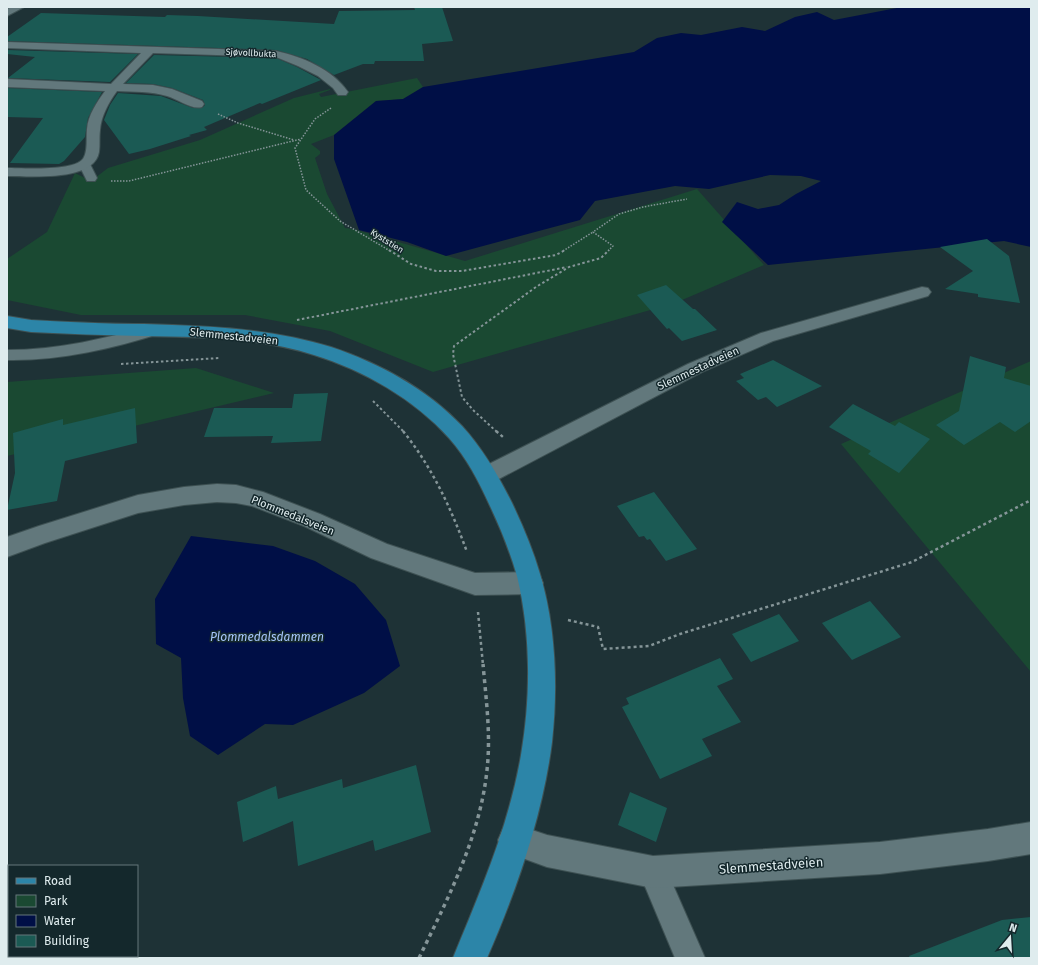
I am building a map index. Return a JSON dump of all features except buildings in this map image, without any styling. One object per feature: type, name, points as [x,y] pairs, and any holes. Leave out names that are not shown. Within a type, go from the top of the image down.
[{"type":"main road","name":"Slemmestadveien","points":[[7,322],[39,326],[230,333],[272,338],[306,346],[342,358],[376,373],[412,396],[446,422],[468,448],[487,475],[513,529],[530,583],[537,622],[540,659],[539,727],[529,786],[498,891],[470,958]]},
{"type":"street","points":[[7,13],[19,7]]},
{"type":"street","name":"Sjøvollbukta","points":[[7,45],[149,51],[208,51],[282,55],[297,61],[329,79],[339,86],[342,92]]},
{"type":"street","points":[[7,172],[65,170],[85,165],[92,158],[94,124],[113,87],[149,51]]},
{"type":"street","points":[[7,83],[113,87],[164,91],[198,104]]},
{"type":"street","name":"Slemmestadveien","points":[[487,475],[523,455],[695,368],[767,337],[922,292]]},
{"type":"street","name":"Plommedalsveien","points":[[7,547],[39,535],[138,504],[184,496],[217,493],[236,494],[255,498],[312,520],[379,551],[474,584],[530,583]]},
{"type":"street","name":"Slemmestadveien","points":[[514,840],[546,851],[653,872],[880,858],[988,845],[1031,838]]},
{"type":"lane","points":[[85,165],[91,178]]},
{"type":"lane","points":[[7,355],[66,352],[110,344],[156,330]]},
{"type":"lane","points":[[653,872],[690,958]]},
{"type":"path","name":"Kyststien","points":[[342,92],[348,96],[315,120],[295,148],[306,190],[340,221],[411,264],[436,271],[462,271],[556,255],[619,214],[687,199]]},
{"type":"path","points":[[198,104],[238,123],[295,141]]},
{"type":"path","points":[[91,178],[103,182],[129,181],[301,139]]},
{"type":"path","points":[[292,321],[569,267],[601,258],[613,246],[593,232]]},
{"type":"path","points":[[523,455],[473,410],[462,397],[453,349],[459,342],[504,310],[569,267]]},
{"type":"path","points":[[537,622],[566,619],[598,627],[603,649],[649,646],[680,634],[912,562],[1031,500]]},
{"type":"green space","points":[[417,78],[423,87],[403,99],[376,101],[334,135],[311,144],[320,151],[320,154],[315,158],[327,194],[345,228],[465,261],[697,189],[764,265],[675,303],[433,372],[330,331],[245,315],[81,315],[7,300],[7,259],[47,232],[75,173],[91,181],[108,168],[200,140],[294,98],[330,89],[319,94],[321,97]]},
{"type":"green space","points":[[1031,361],[1031,672],[841,444]]},
{"type":"green space","points":[[196,368],[274,393],[7,456],[7,382]]},
{"type":"water","points":[[902,7],[1031,7],[1031,247],[1004,241],[768,265],[722,222],[737,202],[758,209],[779,205],[821,181],[801,176],[770,175],[709,189],[675,186],[595,201],[580,220],[446,256],[407,242],[359,230],[334,159],[334,135],[376,101],[403,99],[423,87],[634,52],[657,38],[681,33],[701,35],[742,27],[765,31],[795,17],[817,12],[834,20]]},
{"type":"water","name":"Plommedalsdammen","points":[[191,536],[273,546],[315,561],[355,584],[386,620],[400,666],[364,693],[293,725],[265,724],[218,755],[190,736],[183,698],[181,658],[156,644],[155,599]]}]
